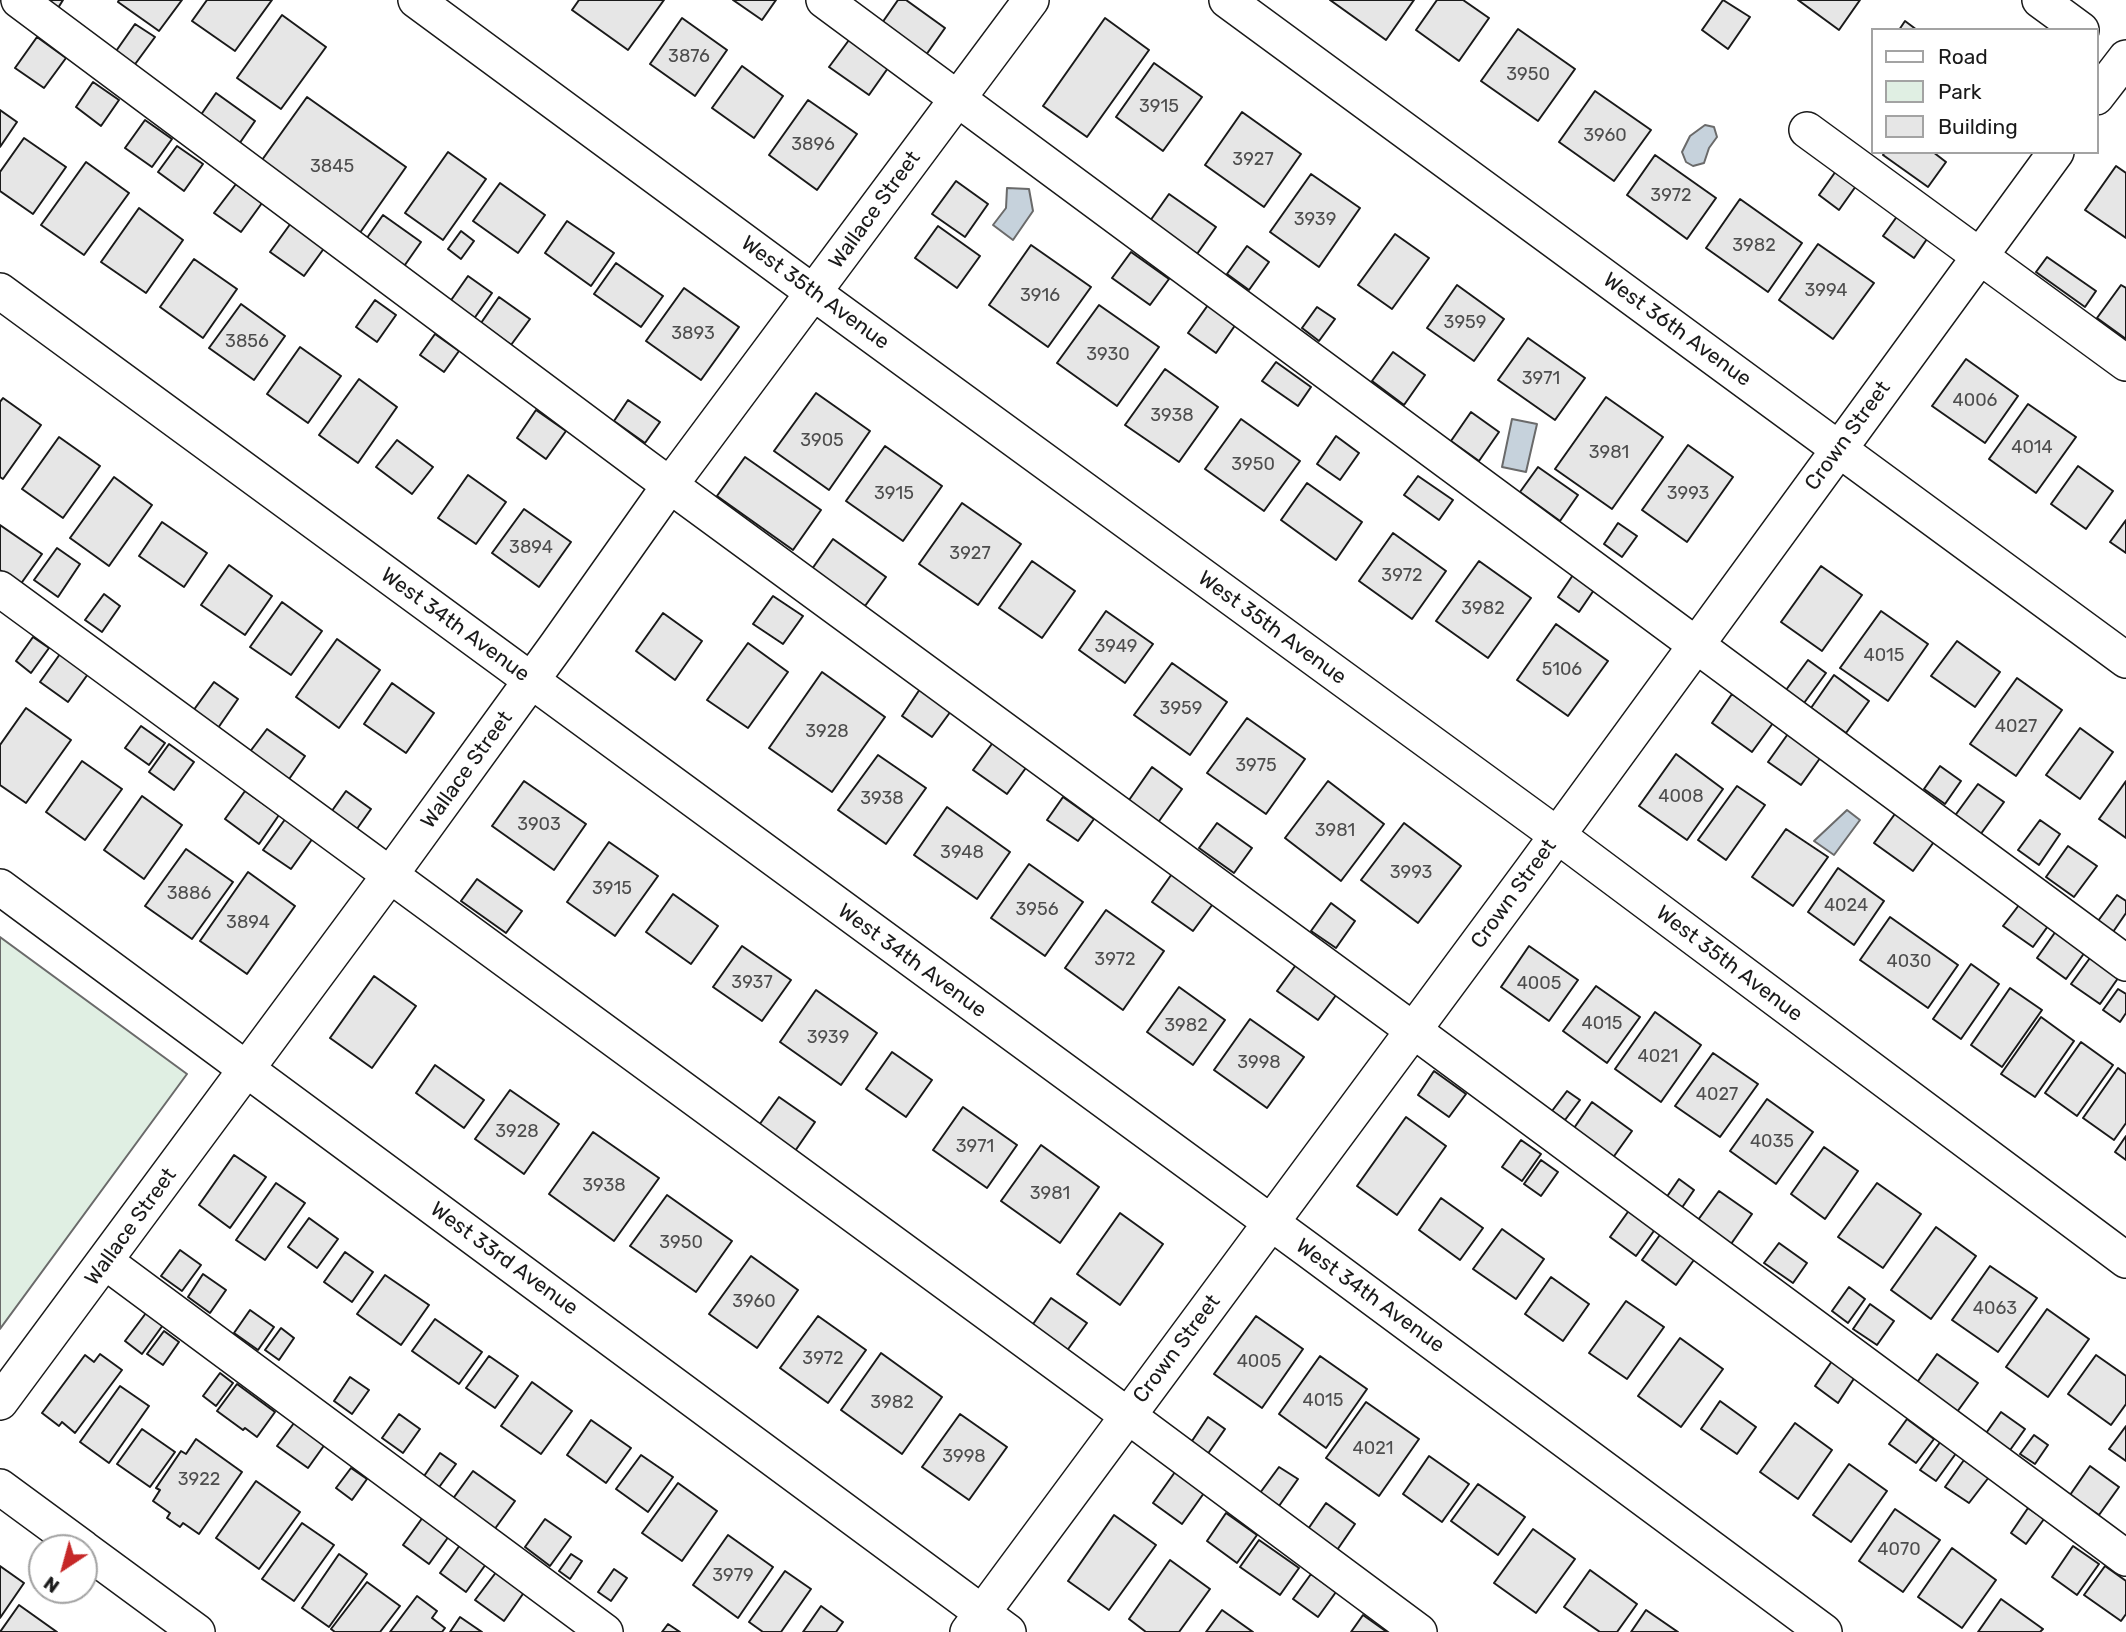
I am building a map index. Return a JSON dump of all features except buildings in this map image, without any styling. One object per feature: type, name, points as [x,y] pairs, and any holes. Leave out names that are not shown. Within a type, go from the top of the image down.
[{"type":"street","points":[[19,0],[670,485],[2126,1558]]},
{"type":"street","name":"West 35th Avenue","points":[[416,0],[1557,835],[2126,1260]]},
{"type":"street","points":[[824,0],[2126,963]]},
{"type":"street","name":"Wallace Street","points":[[0,1402],[390,875],[670,485],[1031,0]]},
{"type":"street","name":"West 36th Avenue","points":[[1227,0],[2126,660]]},
{"type":"street","points":[[2040,0],[2078,28]]},
{"type":"street","points":[[2098,93],[2118,56]]},
{"type":"street","points":[[1807,130],[2126,363]]},
{"type":"street","name":"Crown Street","points":[[986,1626],[1127,1415],[1557,835],[2055,154]]},
{"type":"street","name":"West 34th Avenue","points":[[0,290],[1824,1632]]},
{"type":"street","points":[[0,589],[1419,1632]]},
{"type":"street","name":"West 33rd Avenue","points":[[0,887],[246,1068],[986,1626]]},
{"type":"street","points":[[106,1262],[606,1632]]},
{"type":"street","points":[[0,1487],[64,1534]]},
{"type":"street","points":[[98,1559],[197,1632]]},
{"type":"green space","points":[[0,937],[187,1074],[0,1329]]},
{"type":"shaded area","points":[[1705,125],[1714,127],[1717,137],[1709,148],[1704,163],[1693,166],[1686,162],[1682,152],[1690,136]]},
{"type":"shaded area","points":[[1007,188],[1029,189],[1033,211],[1013,240],[993,225],[1006,208]]},
{"type":"shaded area","points":[[1512,419],[1537,424],[1526,472],[1502,467]]},
{"type":"shaded area","points":[[1847,810],[1860,820],[1834,855],[1814,841]]}]
